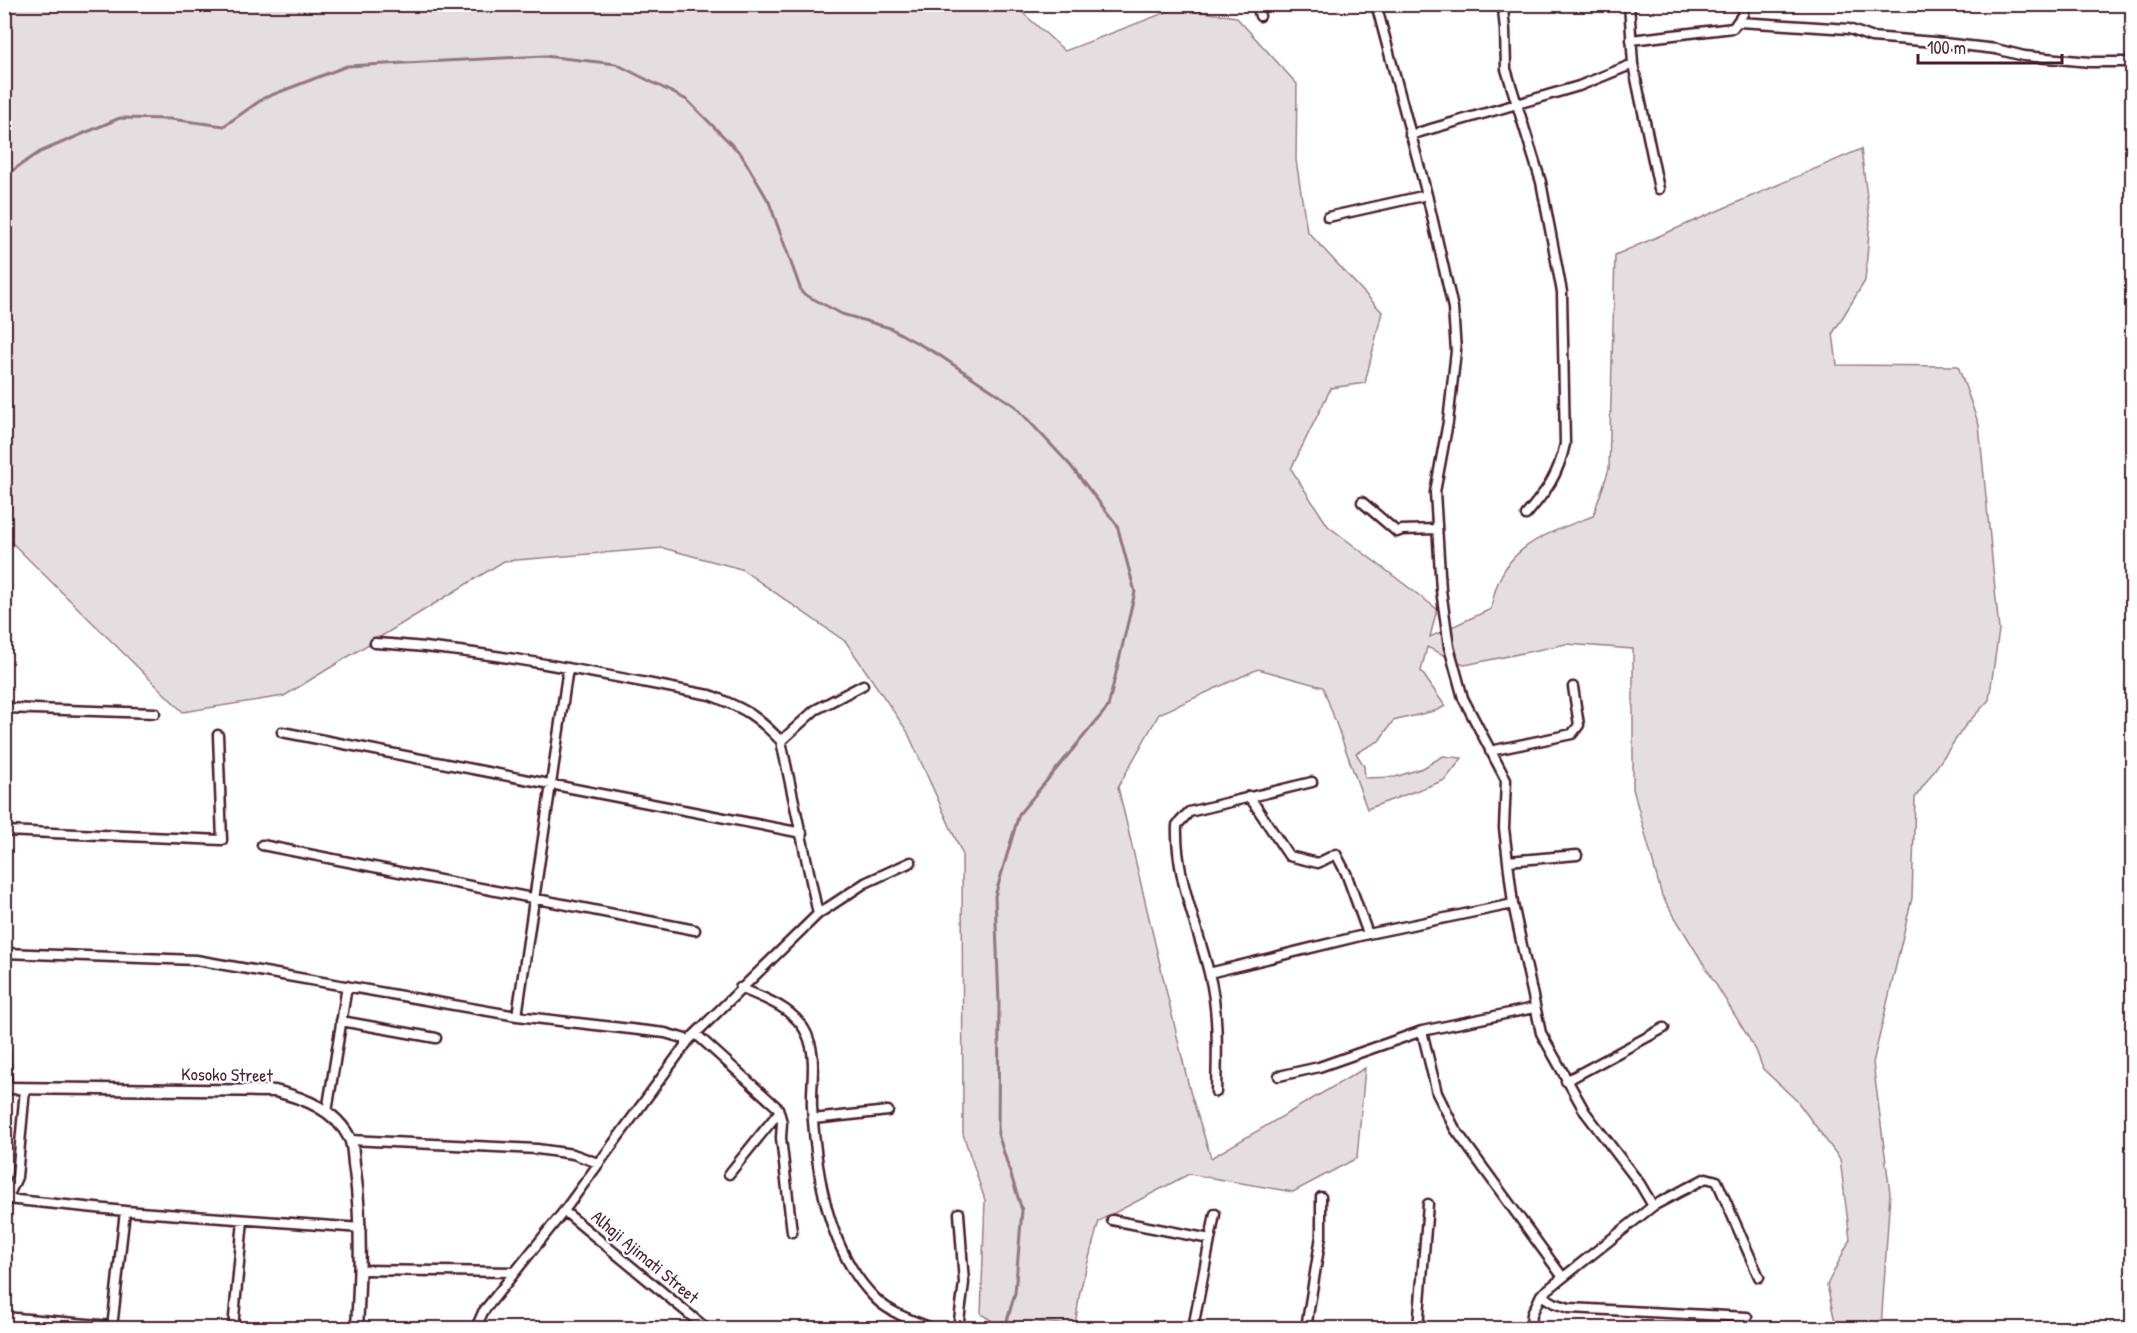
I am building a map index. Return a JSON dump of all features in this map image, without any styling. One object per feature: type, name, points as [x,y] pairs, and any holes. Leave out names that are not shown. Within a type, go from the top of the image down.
[{"type":"street","points":[[1257,4],[1260,16]]},
{"type":"street","points":[[1376,4],[1427,195],[1453,308],[1456,351],[1448,422],[1435,492],[1449,647],[1462,698],[1506,780],[1504,828],[1513,904],[1541,1033],[1585,1112],[1640,1184],[1653,1206]]},
{"type":"street","points":[[1498,4],[1503,9],[1506,69],[1541,182],[1562,292],[1565,444],[1552,485],[1526,515]]},
{"type":"street","points":[[1629,4],[1634,64],[1659,189]]},
{"type":"street","points":[[1631,40],[1733,28],[1739,22],[1744,4]]},
{"type":"street","points":[[1739,22],[1849,29],[1871,37],[1935,42],[2024,56],[2090,62],[2133,62]]},
{"type":"street","points":[[1410,135],[1579,86],[1634,64]]},
{"type":"street","points":[[1328,218],[1427,195]]},
{"type":"street","points":[[1362,502],[1397,532],[1437,529]]},
{"type":"street","points":[[375,644],[441,647],[498,654],[710,695],[742,706],[781,741],[818,914]]},
{"type":"street","points":[[517,1016],[533,900],[553,786],[568,668]]},
{"type":"street","points":[[781,741],[815,710],[863,685]]},
{"type":"street","points":[[1490,751],[1572,734],[1579,725],[1573,687]]},
{"type":"street","points":[[4,708],[155,713]]},
{"type":"street","points":[[282,732],[802,833]]},
{"type":"street","points":[[4,831],[222,840],[218,735]]},
{"type":"street","points":[[1216,1092],[1217,1022],[1209,973],[1192,921],[1177,843],[1177,825],[1189,813],[1249,796],[1312,782]]},
{"type":"street","points":[[1249,796],[1289,856],[1318,863],[1336,854],[1346,873],[1368,934]]},
{"type":"street","points":[[261,845],[695,930]]},
{"type":"street","points":[[1508,861],[1577,855]]},
{"type":"street","points":[[476,1329],[483,1312],[564,1211],[692,1037],[818,914],[865,883],[911,862]]},
{"type":"street","points":[[1209,973],[1368,934],[1513,904]]},
{"type":"street","points":[[4,953],[196,960],[517,1016],[692,1037],[778,1108],[792,1232]]},
{"type":"street","points":[[327,1112],[347,986]]},
{"type":"street","points":[[740,988],[790,1013],[804,1030],[810,1042],[813,1119],[819,1169],[830,1219],[849,1262],[877,1301],[932,1329]]},
{"type":"street","points":[[1279,1076],[1319,1067],[1422,1031],[1534,1008]]},
{"type":"street","points":[[341,1021],[436,1038]]},
{"type":"street","points":[[1566,1081],[1664,1028]]},
{"type":"street","points":[[1422,1031],[1437,1093],[1455,1129],[1562,1276]]},
{"type":"street","points":[[4,1038],[6,1088]]},
{"type":"street","name":"Kosoko Street","points":[[6,1088],[275,1091],[302,1098],[327,1112],[350,1140]]},
{"type":"street","points":[[25,1089],[17,1178],[6,1202],[361,1228]]},
{"type":"street","points":[[729,1174],[779,1112]]},
{"type":"street","points":[[813,1119],[888,1112]]},
{"type":"street","points":[[357,1329],[361,1228],[350,1140],[537,1149],[573,1154],[598,1163]]},
{"type":"street","points":[[1531,1329],[1532,1314],[1541,1295],[1562,1276],[1653,1206],[1706,1178],[1717,1181],[1759,1276]]},
{"type":"street","points":[[1306,1329],[1321,1236],[1321,1197]]},
{"type":"street","points":[[1418,1329],[1428,1204]]},
{"type":"street","points":[[4,1317],[112,1327],[125,1211]]},
{"type":"street","name":"Alhaji Ajimati Street","points":[[564,1211],[706,1329]]},
{"type":"street","points":[[958,1329],[964,1282],[959,1213]]},
{"type":"street","points":[[1193,1329],[1215,1214]]},
{"type":"street","points":[[232,1329],[243,1220]]},
{"type":"street","points":[[1112,1220],[1210,1239]]},
{"type":"street","points":[[360,1270],[514,1272]]},
{"type":"street","points":[[1541,1295],[1569,1308],[1747,1317]]},
{"type":"shaded area","points":[[1013,4],[1065,51],[1177,8],[1236,17],[1297,84],[1296,160],[1307,231],[1382,312],[1365,383],[1331,388],[1291,469],[1328,526],[1437,609],[1430,637],[1491,609],[1503,571],[1526,547],[1556,530],[1593,516],[1609,469],[1615,255],[1861,149],[1870,221],[1865,281],[1833,333],[1837,365],[1958,366],[1979,425],[1999,630],[1989,700],[1965,726],[1915,798],[1912,898],[1873,1063],[1890,1193],[1881,1328],[1839,1328],[1835,1322],[1827,1285],[1850,1239],[1840,1159],[1797,1101],[1763,1069],[1756,1050],[1662,896],[1633,789],[1633,649],[1566,644],[1465,665],[1427,647],[1421,671],[1445,706],[1438,710],[1393,721],[1379,741],[1356,753],[1364,766],[1365,778],[1395,777],[1423,768],[1443,756],[1462,758],[1445,780],[1367,809],[1323,687],[1258,669],[1159,714],[1118,787],[1190,1091],[1211,1158],[1365,1068],[1357,1158],[1293,1192],[1189,1174],[1099,1221],[1080,1291],[1075,1326],[1042,1322],[1024,1328],[1003,1328],[981,1314],[985,1200],[963,1134],[962,853],[907,731],[846,642],[741,569],[663,548],[504,561],[284,696],[183,712],[5,536],[5,5]]},
{"type":"waterway","points":[[4,176],[40,152],[120,118],[170,119],[224,126],[264,98],[347,66],[544,56],[616,64],[687,100],[741,154],[769,202],[802,293],[842,314],[890,328],[939,355],[1015,406],[1070,465],[1117,525],[1135,592],[1108,707],[1019,814],[995,896],[999,1004],[998,1134],[1022,1210],[1015,1293],[1005,1328]]}]
